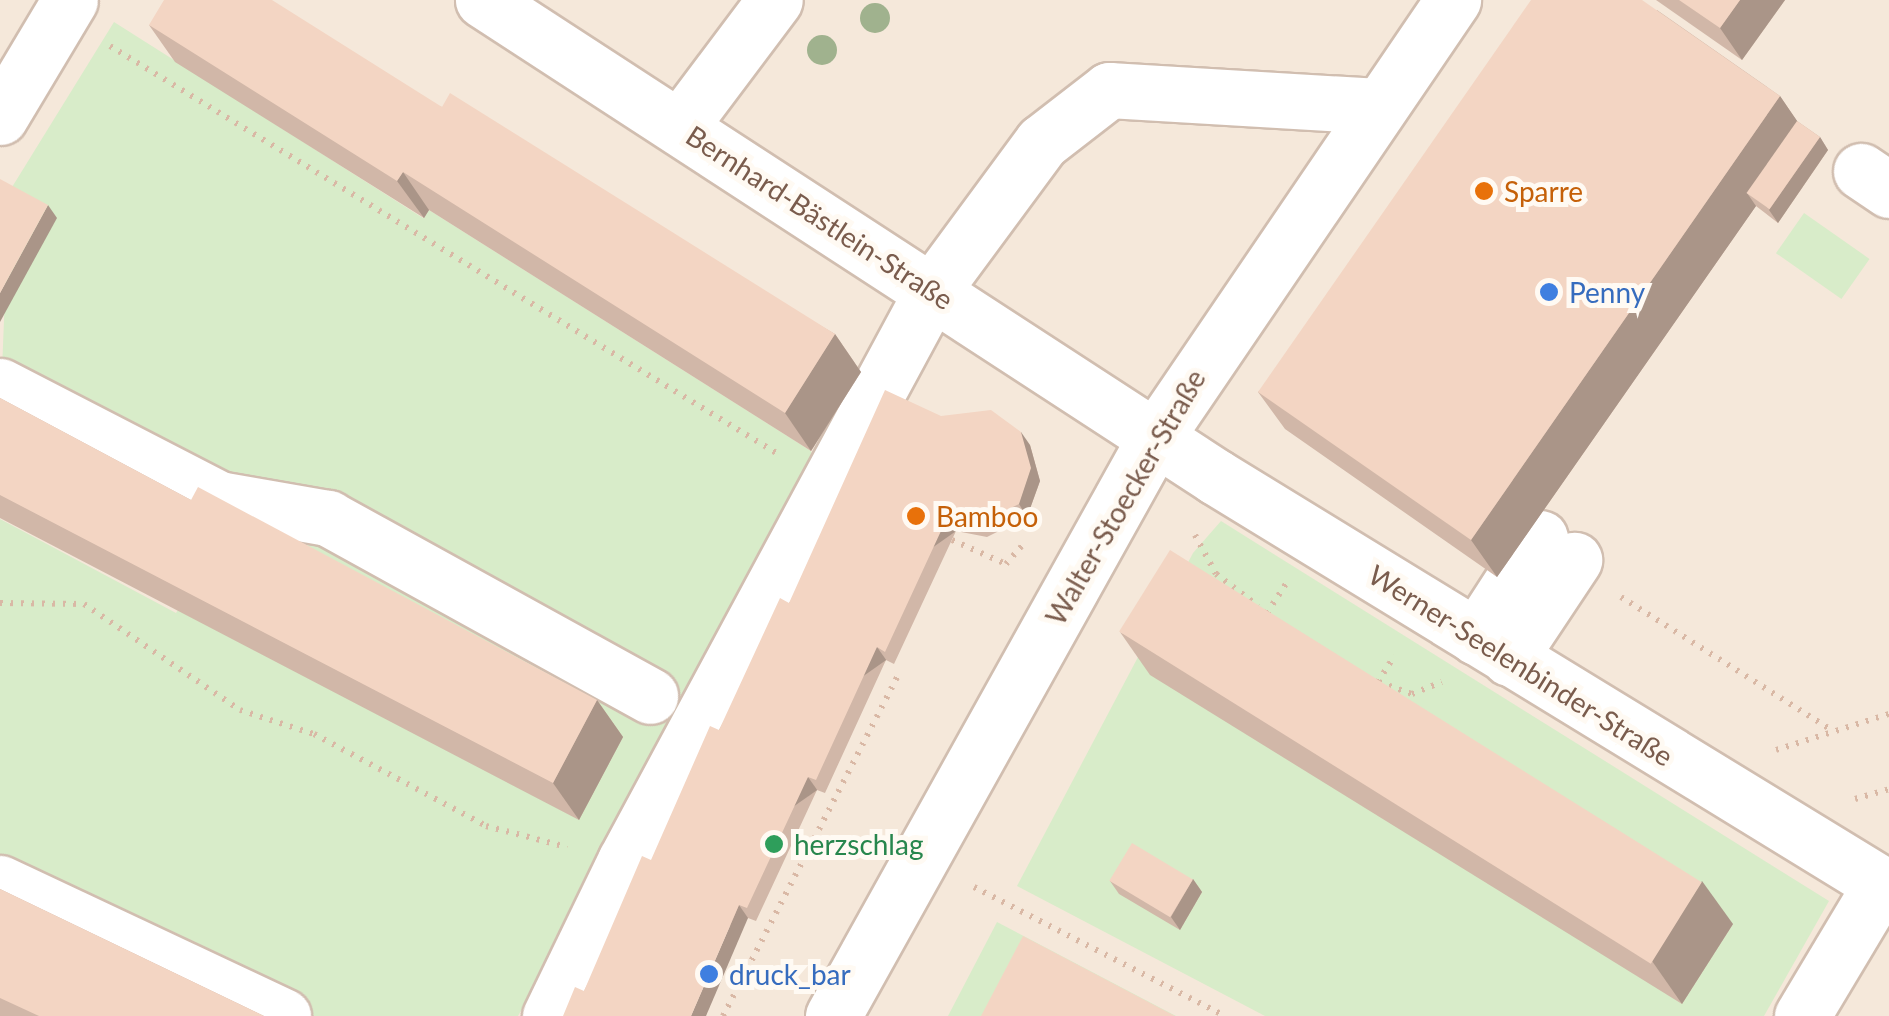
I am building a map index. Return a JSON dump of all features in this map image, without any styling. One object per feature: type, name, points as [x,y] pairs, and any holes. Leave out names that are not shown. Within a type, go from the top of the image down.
[{"type":"street","name":"Bernhard-Bästlein-Straße","points":[[483,0],[681,125],[1155,438]]},
{"type":"street","points":[[681,125],[775,0]]},
{"type":"street","name":"Walter-Stoecker-Straße","points":[[834,1016],[1155,438],[1453,0]]},
{"type":"street","points":[[0,117],[85,20]]},
{"type":"street","points":[[550,1016],[625,862],[932,291],[1042,142],[1110,90],[1379,106]]},
{"type":"street","points":[[0,386],[219,500],[328,518],[650,696]]},
{"type":"street","name":"Werner-Seelenbinder-Straße","points":[[1155,438],[1479,656],[1698,774],[1885,882]]},
{"type":"street","points":[[1479,656],[1557,549]]},
{"type":"street","points":[[1802,1016],[1885,882]]},
{"type":"street","points":[[0,883],[283,1016]]},
{"type":"path","points":[[85,20],[828,484]]},
{"type":"path","points":[[952,540],[1006,564],[1038,528]]},
{"type":"path","points":[[1194,532],[1216,574],[1283,622]]},
{"type":"path","points":[[1613,609],[1624,593],[1831,730]]},
{"type":"path","points":[[0,603],[84,604],[240,710],[314,734],[486,826],[625,862]]},
{"type":"path","points":[[1362,672],[1412,694],[1479,656]]},
{"type":"path","points":[[722,1016],[900,671]]},
{"type":"path","points":[[1698,774],[1889,714]]},
{"type":"path","points":[[919,859],[1226,1016]]},
{"type":"shaded area","points":[[0,0],[1889,0],[1889,1016],[0,1016]]},
{"type":"green space","points":[[114,22],[423,218],[429,210],[811,451],[817,471],[518,1016],[212,1016],[0,930],[0,519],[176,613],[180,607],[622,737],[225,525],[0,422],[9,192]]},
{"type":"green space","points":[[1804,213],[1870,259],[1841,299],[1776,253]]},
{"type":"green space","points":[[1221,521],[1829,901],[1764,1016],[1265,1016],[1017,886],[1193,553]]},
{"type":"green space","points":[[997,922],[1176,1016],[948,1016]]},
{"type":"building","points":[[164,0],[272,0],[442,107],[450,93],[835,334],[785,413],[403,172],[397,181],[149,25]]},
{"type":"building","points":[[1531,0],[1642,0],[1780,96],[1471,540],[1258,392]]},
{"type":"building","points":[[1679,0],[1740,0],[1720,28]]},
{"type":"building","points":[[1797,121],[1820,137],[1769,209],[1747,193]]},
{"type":"building","points":[[0,179],[48,205],[0,293]]},
{"type":"building","points":[[885,390],[941,416],[991,410],[1021,432],[1031,468],[1019,504],[978,524],[947,518],[885,652],[877,647],[816,780],[808,777],[747,908],[739,905],[691,1016],[563,1016],[575,987],[584,991],[642,856],[651,860],[710,726],[719,730],[780,598],[789,603]]},
{"type":"building","points":[[0,398],[191,500],[198,487],[597,700],[553,783],[0,495]]},
{"type":"building","points":[[1170,550],[1702,882],[1651,964],[1119,631]]},
{"type":"building","points":[[1132,843],[1193,880],[1170,917],[1109,881]]},
{"type":"building","points":[[0,889],[264,1016],[39,1016],[0,998]]},
{"type":"building","points":[[1023,936],[1175,1016],[981,1016]]},
{"type":"place","name":"Sparre","points":[[1484,191]]},
{"type":"place","name":"Penny","points":[[1549,292]]},
{"type":"place","name":"Bamboo","points":[[916,516]]},
{"type":"place","name":"herzschlag","points":[[774,844]]},
{"type":"place","name":"druck_bar","points":[[709,974]]}]
